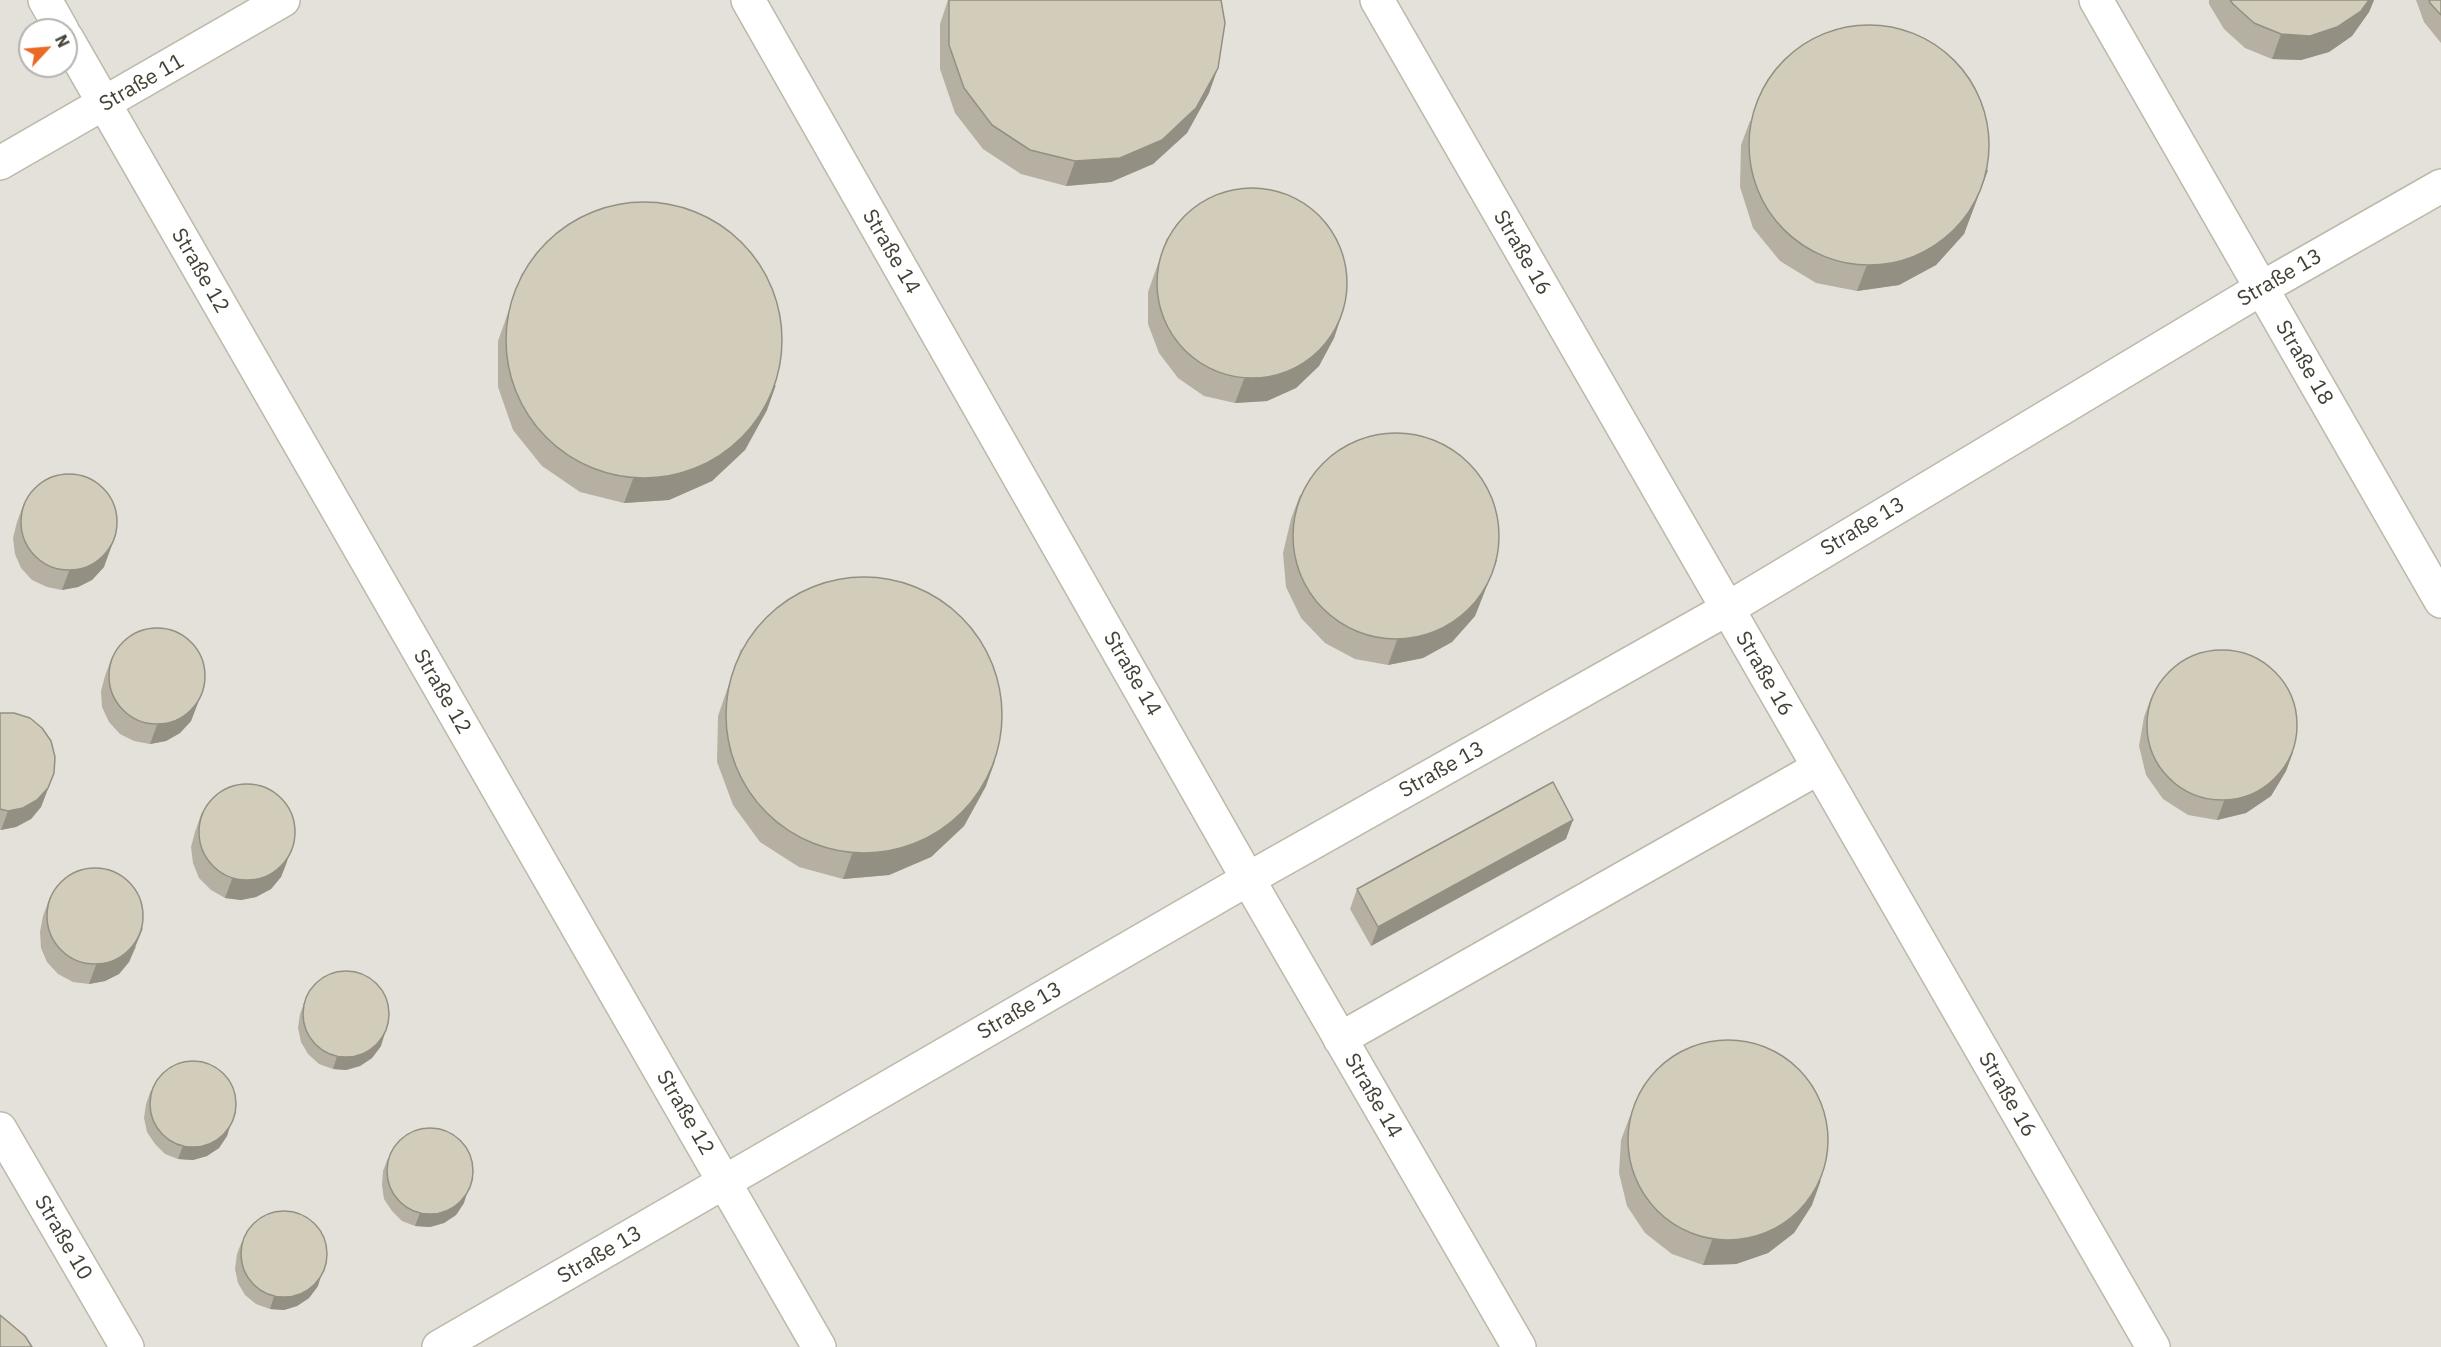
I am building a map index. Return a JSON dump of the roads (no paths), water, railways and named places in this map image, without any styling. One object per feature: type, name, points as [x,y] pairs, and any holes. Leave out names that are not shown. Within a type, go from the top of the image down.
[{"type":"lane","points":[[45,0],[55,18]]},
{"type":"lane","name":"Straße 11","points":[[0,163],[105,105],[283,0]]},
{"type":"lane","name":"Straße 14","points":[[748,0],[1248,879],[1519,1347]]},
{"type":"lane","name":"Straße 16","points":[[1377,0],[2153,1347]]},
{"type":"lane","name":"Straße 18","points":[[2096,0],[2441,601]]},
{"type":"lane","name":"Straße 12","points":[[78,58],[819,1347]]},
{"type":"lane","name":"Straße 13","points":[[439,1347],[1248,879],[1726,609],[2262,288],[2441,186]]},
{"type":"lane","points":[[1341,1040],[1818,768]]},
{"type":"lane","name":"Straße 10","points":[[0,1129],[127,1347]]}]
